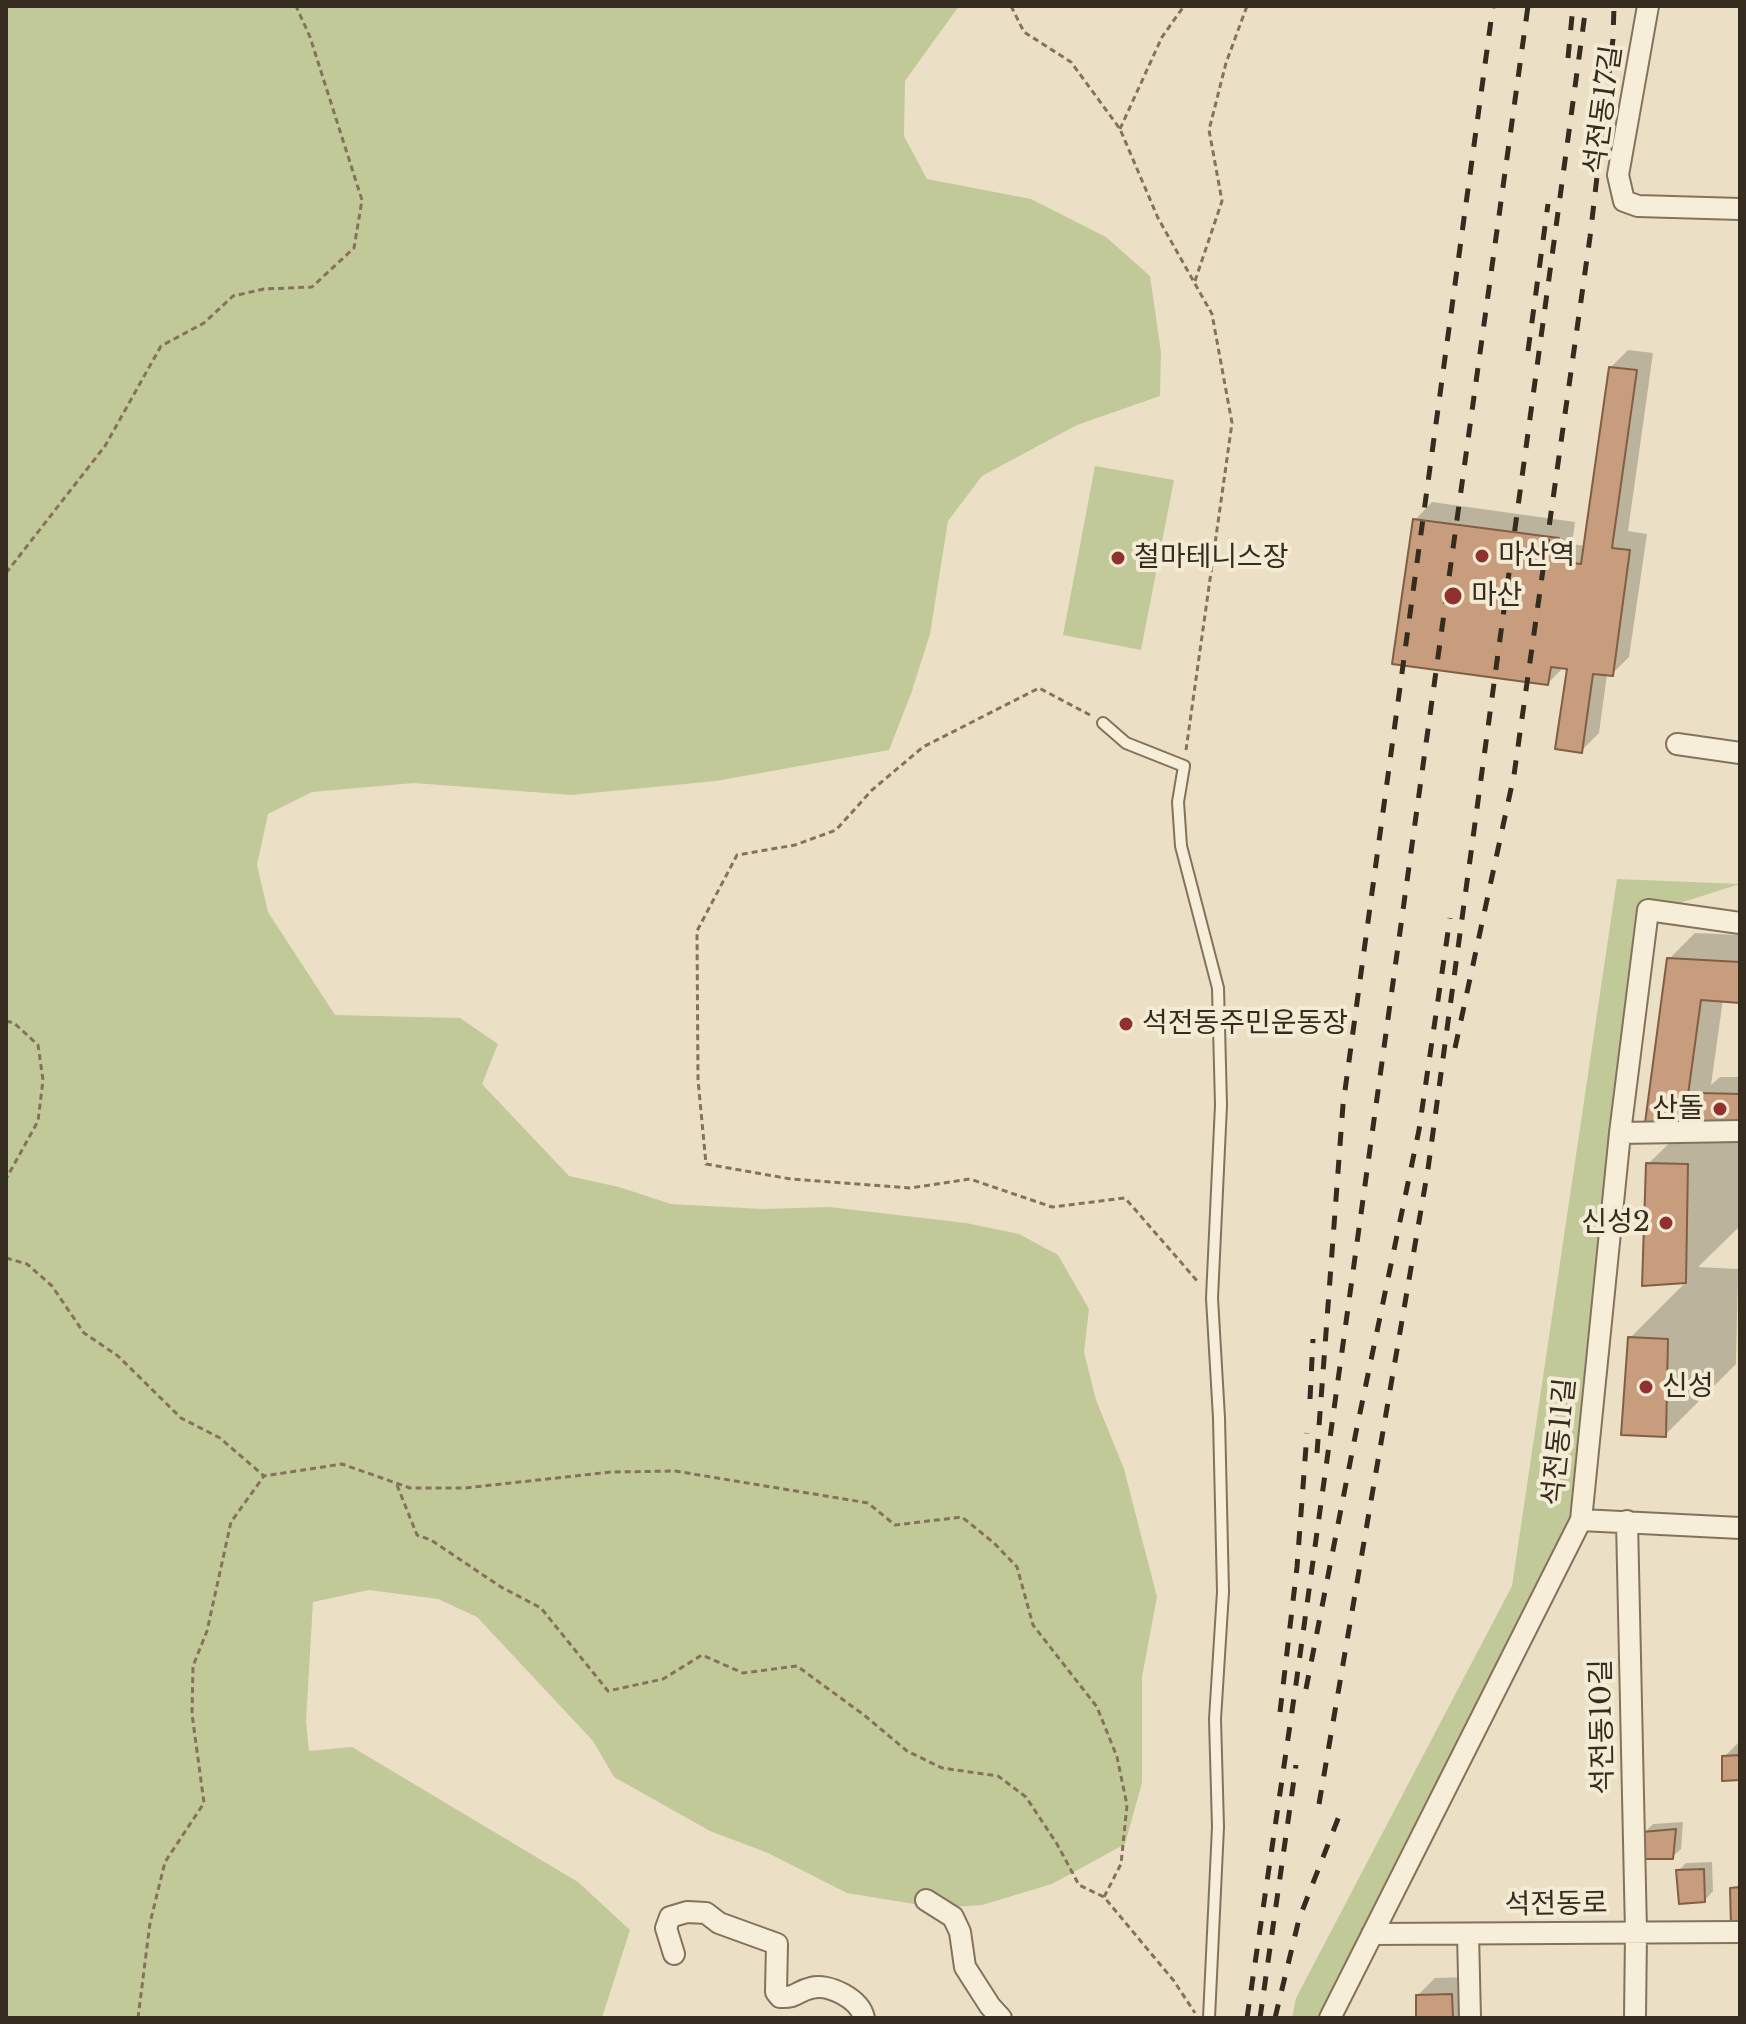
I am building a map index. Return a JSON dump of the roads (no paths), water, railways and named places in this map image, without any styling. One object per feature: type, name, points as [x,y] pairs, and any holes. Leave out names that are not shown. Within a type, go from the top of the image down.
[{"type":"street","name":"석전동17길","points":[[1648,6],[1618,175],[1624,201],[1638,206],[1740,209]]},
{"type":"street","points":[[1677,744],[1740,753]]},
{"type":"street","name":"석전동11길","points":[[1330,2018],[1581,1520],[1620,1133],[1648,910],[1740,923]]},
{"type":"street","points":[[1620,1133],[1740,1131]]},
{"type":"street","points":[[1581,1520],[1740,1528]]},
{"type":"street","name":"석전동10길","points":[[1627,1521],[1635,2018]]},
{"type":"street","points":[[926,1900],[953,1917],[960,1932],[965,1967],[1001,2018]]},
{"type":"street","points":[[674,1954],[666,1928],[670,1917],[687,1912],[706,1913],[719,1923],[777,1944],[776,1992],[780,1997],[792,1998],[809,1988],[827,1987],[846,1996],[862,2011],[864,2018]]},
{"type":"street","name":"석전동로","points":[[1372,1934],[1740,1932]]},
{"type":"street","points":[[1468,1934],[1470,2018]]},
{"type":"lane","points":[[1103,723],[1126,743],[1184,766],[1178,802],[1181,846],[1218,988],[1221,1105],[1212,1298],[1219,1418],[1223,1592],[1215,1719],[1218,1827],[1209,2018]]},
{"type":"railway","points":[[1317,1453],[1343,1105],[1493,6]]},
{"type":"railway","points":[[1247,2018],[1528,6]]},
{"type":"railway","points":[[1568,58],[1573,6]]},
{"type":"railway","points":[[1319,1804],[1428,1169],[1586,6]]},
{"type":"railway","points":[[1455,1048],[1514,775],[1590,237],[1613,39],[1614,6]]},
{"type":"railway","points":[[1528,351],[1548,204]]},
{"type":"railway","points":[[1306,1689],[1419,1130],[1450,918]]},
{"type":"railway","points":[[1310,1399],[1313,1339]]},
{"type":"railway","points":[[1280,1712],[1297,1567],[1307,1433]]},
{"type":"railway","points":[[1260,2018],[1296,1765]]},
{"type":"railway","points":[[1275,2018],[1299,1919],[1341,1811]]},
{"type":"place","name":"마산역","points":[[1482,556]]},
{"type":"place","name":"철마테니스장","points":[[1118,558]]},
{"type":"place","name":"마산","points":[[1453,596]]},
{"type":"place","name":"석전동주민운동장","points":[[1126,1024]]},
{"type":"place","name":"산돌","points":[[1720,1109]]},
{"type":"place","name":"신성2","points":[[1666,1223]]},
{"type":"place","name":"신성","points":[[1646,1387]]}]
